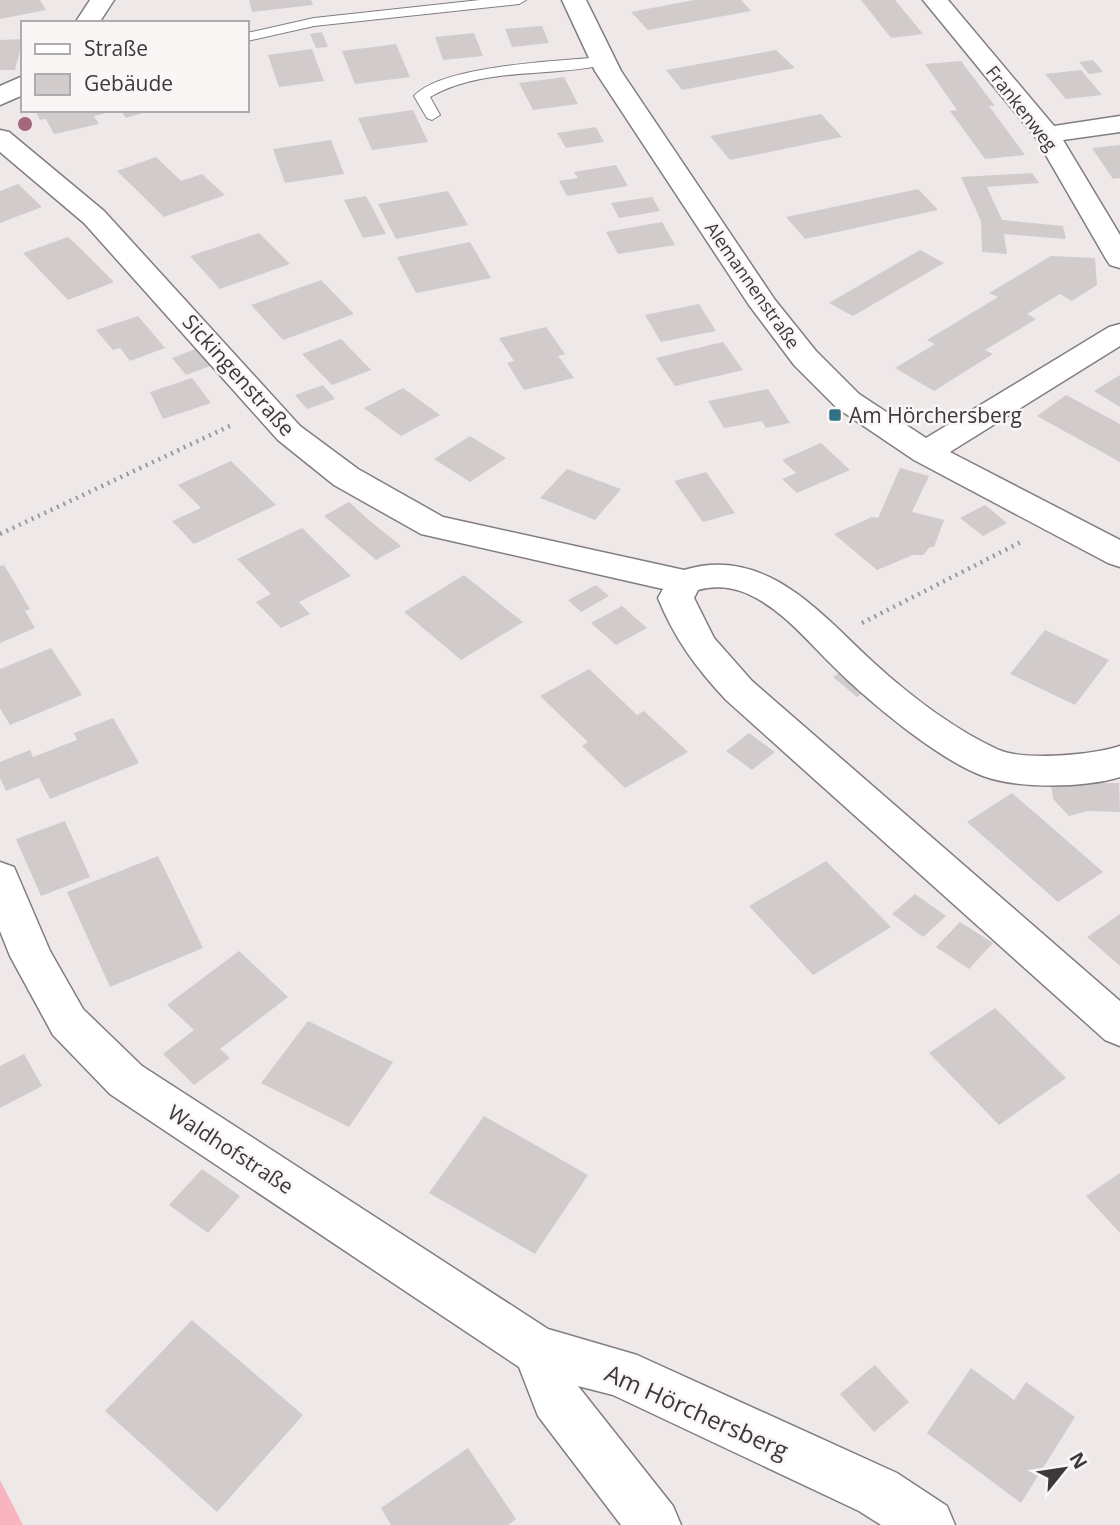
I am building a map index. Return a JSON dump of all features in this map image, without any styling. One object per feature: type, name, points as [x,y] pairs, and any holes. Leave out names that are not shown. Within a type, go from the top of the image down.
[{"type":"street","points":[[88,21],[102,0]]},
{"type":"street","name":"Alemannenstraße","points":[[574,0],[603,61],[764,305],[805,358],[848,401],[926,453],[1120,555]]},
{"type":"street","name":"Frankenweg","points":[[935,0],[1047,135],[1120,259]]},
{"type":"street","points":[[0,97],[21,85]]},
{"type":"street","points":[[1047,135],[1120,124]]},
{"type":"street","name":"Sickingenstraße","points":[[0,138],[94,216],[289,433],[346,477],[433,526],[685,582]]},
{"type":"street","points":[[926,453],[1120,333]]},
{"type":"street","points":[[1120,761],[1112,765],[1065,771],[994,765],[929,726],[862,673],[794,607],[762,586],[730,576],[704,576],[685,582],[676,598],[684,624],[715,666],[920,853],[1120,1027]]},
{"type":"street","name":"Waldhofstraße","points":[[0,878],[31,956],[68,1022],[126,1080],[537,1350]]},
{"type":"street","points":[[537,1350],[556,1398],[654,1525]]},
{"type":"street","name":"Am Hörchersberg","points":[[537,1350],[619,1372],[878,1492],[928,1525]]},
{"type":"lane","points":[[248,37],[314,22],[519,0]]},
{"type":"lane","points":[[432,115],[422,96],[432,87],[460,79],[603,61]]},
{"type":"path","points":[[0,534],[246,419]]},
{"type":"path","points":[[861,624],[1059,523]]},
{"type":"shaded area","points":[[0,1480],[23,1525],[0,1525]]},
{"type":"building","points":[[0,0],[40,0],[46,10],[0,19]]},
{"type":"building","points":[[249,0],[311,0],[313,5],[252,12]]},
{"type":"building","points":[[694,0],[741,0],[751,11],[648,30],[631,12]]},
{"type":"building","points":[[861,0],[895,0],[923,34],[891,38]]},
{"type":"building","points":[[542,26],[549,43],[512,47],[505,29]]},
{"type":"building","points":[[322,32],[328,47],[316,48],[310,34]]},
{"type":"building","points":[[474,33],[483,56],[443,60],[435,37]]},
{"type":"building","points":[[21,39],[15,70],[0,70],[0,40]]},
{"type":"building","points":[[396,44],[410,77],[355,84],[342,51]]},
{"type":"building","points":[[312,49],[324,81],[279,87],[268,55]]},
{"type":"building","points":[[776,50],[795,68],[682,90],[666,70]]},
{"type":"building","points":[[1093,60],[1103,72],[1089,74],[1079,62]]},
{"type":"building","points":[[961,61],[995,106],[989,106],[1025,155],[985,159],[950,111],[957,110],[925,64]]},
{"type":"building","points":[[1081,70],[1102,95],[1066,99],[1045,74]]},
{"type":"building","points":[[564,77],[578,104],[533,110],[519,83]]},
{"type":"building","points":[[413,110],[428,142],[372,150],[358,118]]},
{"type":"building","points":[[36,112],[110,112],[94,116],[99,124],[54,134],[46,119],[40,120]]},
{"type":"building","points":[[122,112],[147,112],[126,118]]},
{"type":"building","points":[[821,114],[842,137],[730,160],[710,136]]},
{"type":"building","points":[[596,127],[604,142],[566,148],[557,133]]},
{"type":"building","points":[[331,140],[344,174],[285,183],[273,149]]},
{"type":"building","points":[[1120,145],[1120,178],[1113,179],[1092,148]]},
{"type":"building","points":[[156,157],[181,181],[202,174],[225,195],[164,217],[117,171]]},
{"type":"building","points":[[616,165],[628,186],[567,196],[559,181],[578,178],[574,172]]},
{"type":"building","points":[[1032,173],[1039,183],[987,187],[1002,220],[1063,226],[1066,239],[1004,234],[1007,254],[982,252],[981,221],[961,177]]},
{"type":"building","points":[[18,184],[42,207],[0,223],[0,191]]},
{"type":"building","points":[[918,189],[938,210],[805,239],[786,217]]},
{"type":"building","points":[[448,191],[468,225],[396,239],[378,204]]},
{"type":"building","points":[[366,196],[386,234],[363,238],[344,200]]},
{"type":"building","points":[[652,197],[660,211],[619,218],[611,203]]},
{"type":"building","points":[[662,222],[675,245],[618,254],[606,232]]},
{"type":"building","points":[[259,233],[290,264],[220,289],[190,256]]},
{"type":"building","points":[[68,237],[114,282],[68,300],[23,253]]},
{"type":"building","points":[[470,242],[491,278],[416,293],[397,257]]},
{"type":"building","points":[[920,250],[944,263],[853,316],[829,303]]},
{"type":"building","points":[[1051,256],[1095,258],[1097,285],[1072,301],[1060,294],[1027,314],[1036,319],[985,350],[993,354],[934,391],[895,368],[935,344],[927,340],[998,297],[989,293]]},
{"type":"building","points":[[321,280],[354,314],[283,340],[251,305]]},
{"type":"building","points":[[699,304],[716,331],[661,342],[645,315]]},
{"type":"building","points":[[138,316],[165,348],[130,361],[120,348],[113,350],[96,330]]},
{"type":"building","points":[[546,327],[565,354],[558,356],[574,378],[524,390],[507,363],[514,361],[499,338]]},
{"type":"building","points":[[341,339],[371,370],[332,385],[302,354]]},
{"type":"building","points":[[723,342],[743,370],[675,386],[656,358]]},
{"type":"building","points":[[198,348],[213,365],[186,375],[172,358]]},
{"type":"building","points":[[1120,375],[1120,407],[1094,391]]},
{"type":"building","points":[[192,378],[211,403],[163,419],[150,392]]},
{"type":"building","points":[[323,385],[335,399],[307,409],[295,395]]},
{"type":"building","points":[[403,388],[440,415],[401,436],[364,408]]},
{"type":"building","points":[[768,389],[790,423],[766,428],[762,421],[724,428],[708,401]]},
{"type":"building","points":[[1066,395],[1120,424],[1120,462],[1037,416]]},
{"type":"building","points":[[470,436],[506,458],[470,482],[434,459]]},
{"type":"building","points":[[821,443],[850,470],[797,493],[782,479],[796,473],[782,460]]},
{"type":"building","points":[[231,461],[276,505],[194,544],[172,521],[201,508],[178,485]]},
{"type":"building","points":[[900,468],[929,476],[912,512],[944,520],[934,547],[930,547],[923,555],[913,555],[877,570],[834,534],[872,517],[878,518]]},
{"type":"building","points":[[567,469],[621,489],[595,520],[540,498]]},
{"type":"building","points":[[706,472],[735,513],[703,522],[674,481]]},
{"type":"building","points":[[349,502],[401,546],[376,560],[324,516]]},
{"type":"building","points":[[985,505],[1007,523],[983,536],[960,518]]},
{"type":"building","points":[[302,528],[351,576],[299,602],[310,614],[281,628],[256,602],[271,594],[237,559]]},
{"type":"building","points":[[4,565],[30,609],[25,611],[35,628],[0,643],[0,566]]},
{"type":"building","points":[[464,575],[523,622],[461,660],[404,612]]},
{"type":"building","points":[[596,585],[609,596],[581,612],[568,600]]},
{"type":"building","points":[[622,606],[647,628],[616,645],[591,623]]},
{"type":"building","points":[[1045,630],[1109,660],[1075,705],[1010,674]]},
{"type":"building","points":[[51,648],[82,695],[10,725],[0,708],[0,669]]},
{"type":"building","points":[[589,669],[637,715],[644,711],[688,752],[625,788],[582,746],[588,742],[540,696]]},
{"type":"building","points":[[844,670],[869,690],[857,697],[833,677]]},
{"type":"building","points":[[113,718],[139,763],[50,799],[39,778],[6,791],[0,778],[0,762],[30,750],[33,757],[77,740],[74,733]]},
{"type":"building","points":[[749,733],[775,752],[752,770],[726,751]]},
{"type":"building","points":[[1051,783],[1119,783],[1120,812],[1088,811],[1069,816],[1053,799]]},
{"type":"building","points":[[1012,793],[1103,872],[1058,902],[967,822]]},
{"type":"building","points":[[65,821],[90,877],[41,896],[16,839]]},
{"type":"building","points":[[158,856],[203,948],[110,987],[67,892]]},
{"type":"building","points":[[826,861],[891,927],[813,975],[749,906]]},
{"type":"building","points":[[915,894],[946,916],[923,937],[892,914]]},
{"type":"building","points":[[1120,914],[1120,966],[1087,937]]},
{"type":"building","points":[[960,922],[993,943],[969,969],[936,947]]},
{"type":"building","points":[[239,951],[288,997],[220,1049],[230,1058],[194,1085],[163,1054],[194,1030],[167,1005]]},
{"type":"building","points":[[995,1008],[1066,1078],[999,1125],[929,1053]]},
{"type":"building","points":[[308,1021],[393,1062],[349,1127],[261,1083]]},
{"type":"building","points":[[24,1054],[42,1086],[0,1108],[0,1066]]},
{"type":"building","points":[[484,1116],[588,1175],[535,1254],[429,1193]]},
{"type":"building","points":[[202,1169],[240,1196],[208,1233],[169,1205]]},
{"type":"building","points":[[1120,1173],[1120,1233],[1086,1196]]},
{"type":"building","points":[[192,1320],[303,1415],[217,1512],[105,1411]]},
{"type":"building","points":[[875,1365],[909,1402],[874,1432],[840,1394]]},
{"type":"building","points":[[971,1368],[1014,1400],[1026,1382],[1075,1417],[1021,1503],[927,1433]]},
{"type":"building","points":[[468,1448],[516,1519],[508,1525],[391,1525],[381,1508]]},
{"type":"place","name":"Am Hörchersberg","points":[[835,415]]}]
